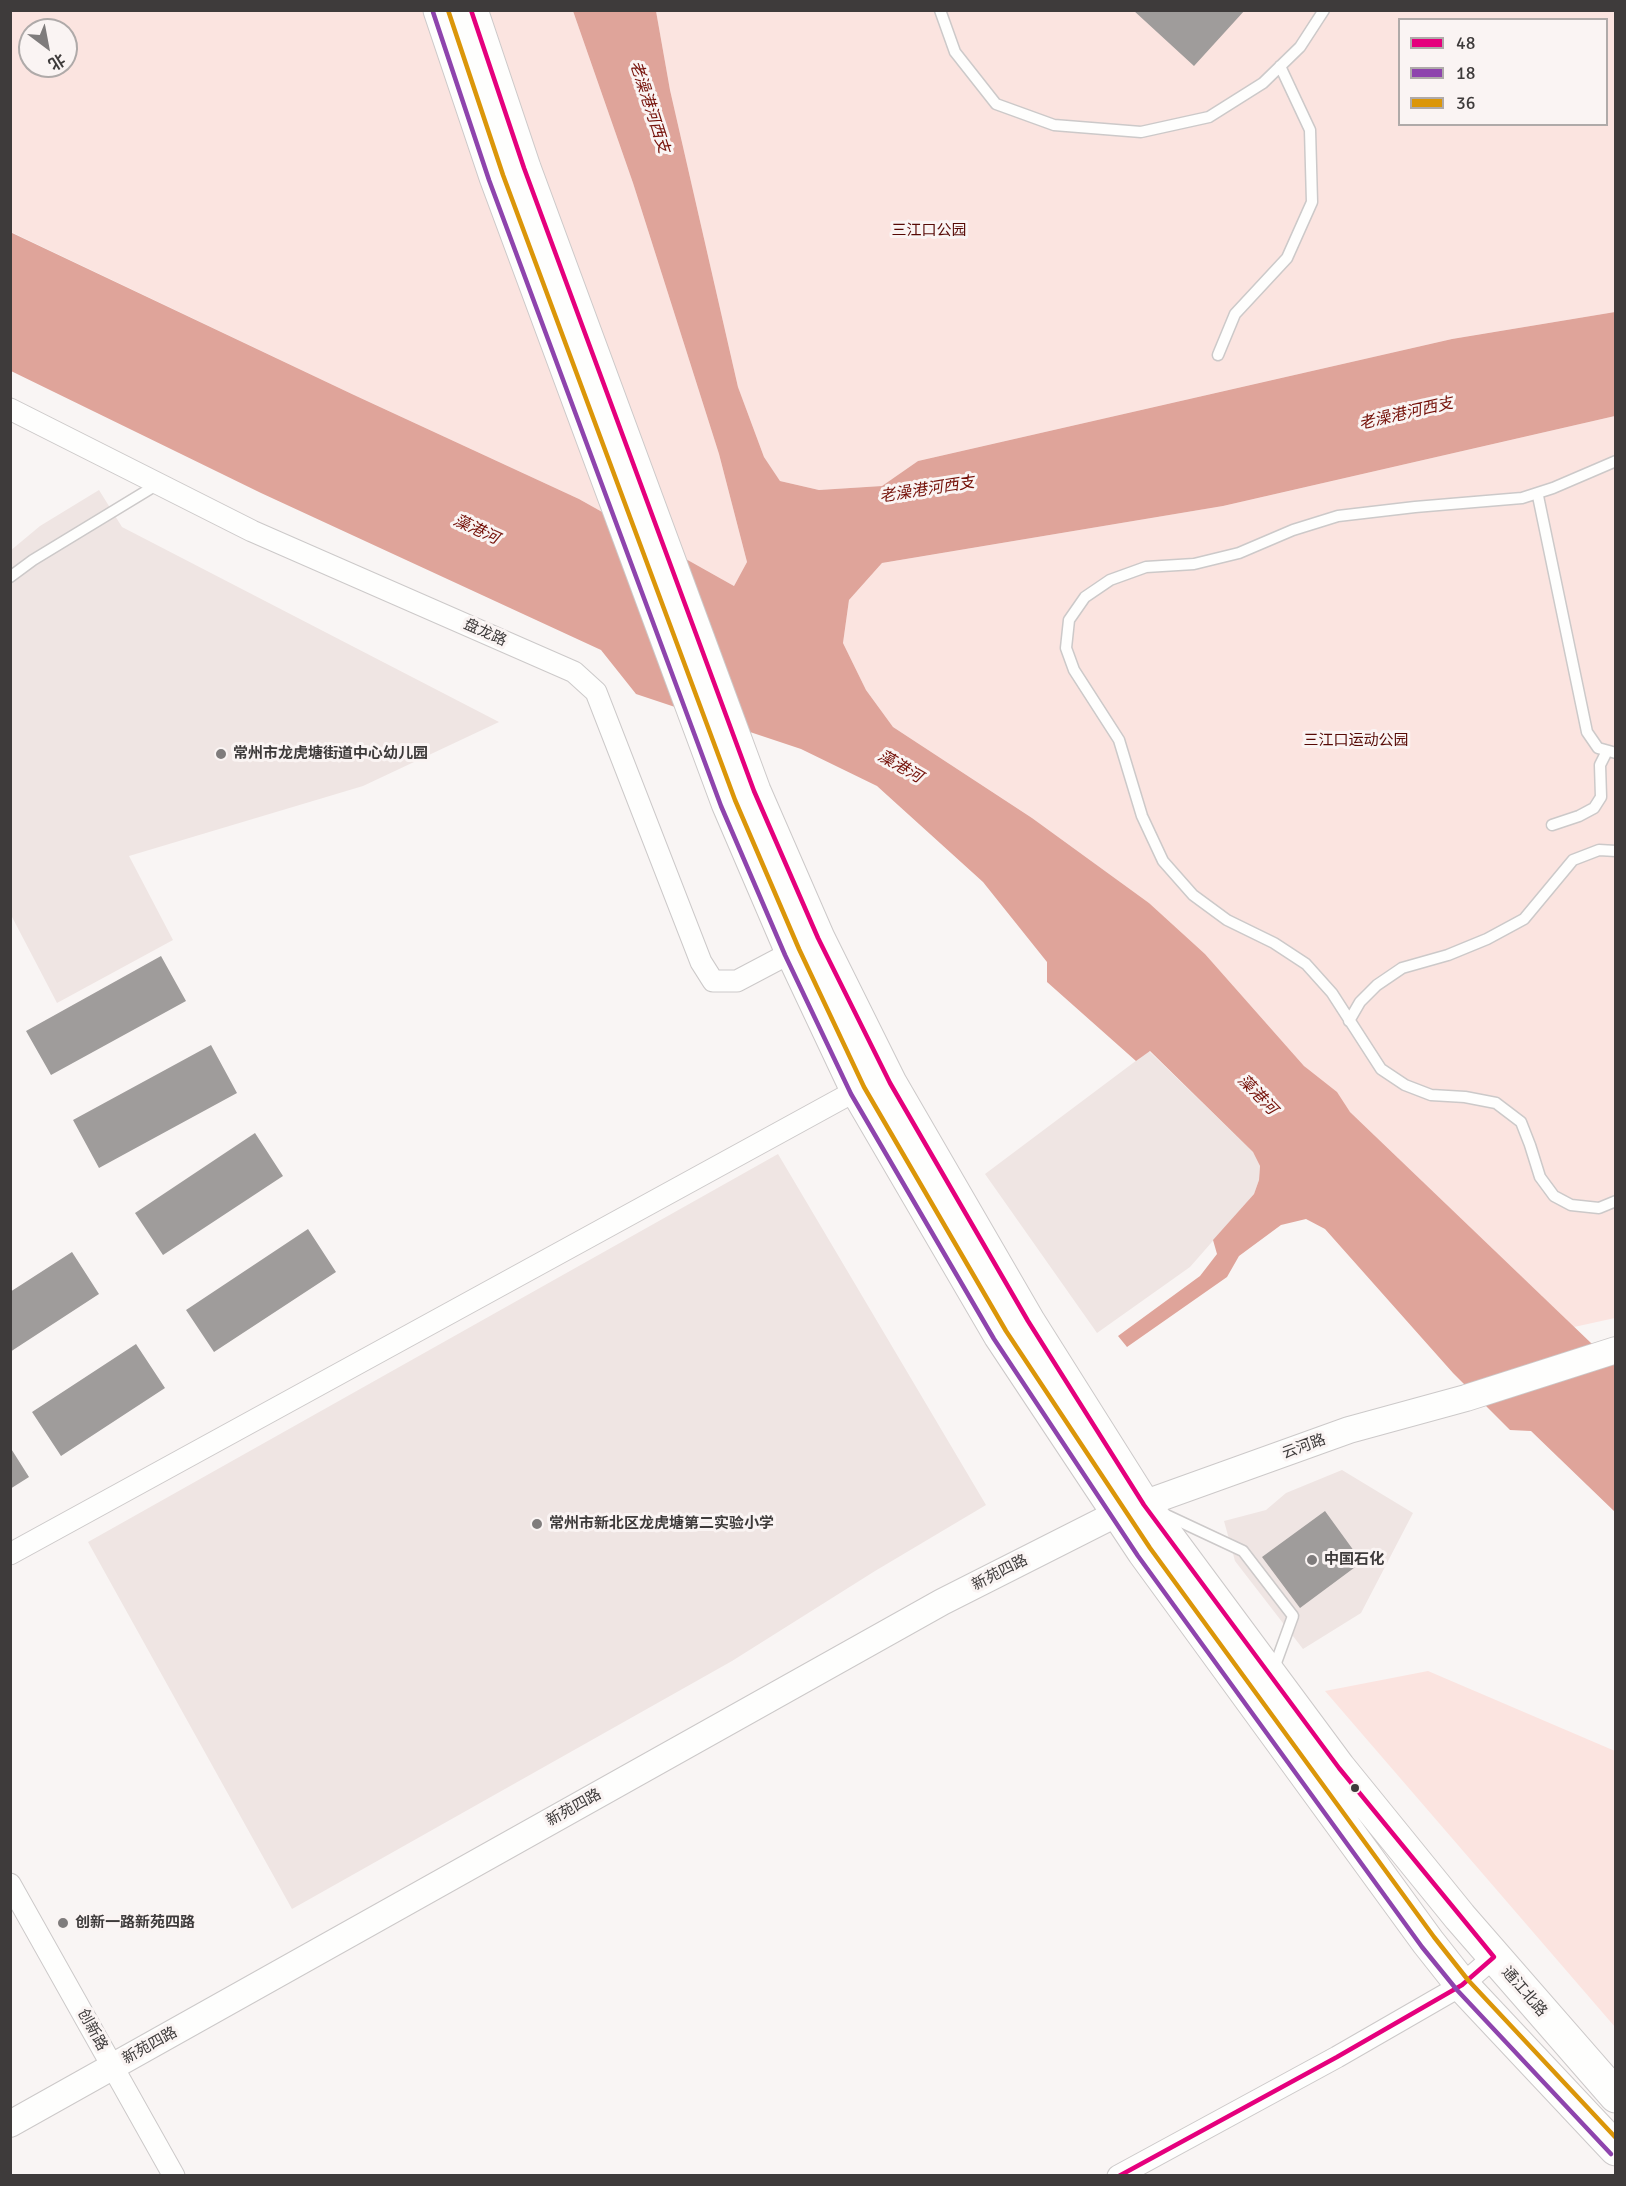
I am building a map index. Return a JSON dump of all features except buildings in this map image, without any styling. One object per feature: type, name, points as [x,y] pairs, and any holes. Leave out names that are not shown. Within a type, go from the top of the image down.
[{"type":"main road","name":"通江北路","points":[[440,10],[496,177],[728,803],[792,952],[856,1090],[1000,1335],[1131,1509],[1271,1677],[1339,1768],[1494,1957],[1616,2096]]},
{"type":"main road","name":"通江北路","points":[[471,10],[524,168],[754,791],[818,938],[890,1083],[1028,1321],[1131,1509],[1313,1786],[1462,1985],[1616,2149]]},
{"type":"street","name":"盘龙路","points":[[10,409],[252,531],[574,672],[596,692],[701,962],[713,981],[738,981],[792,952]]},
{"type":"street","points":[[10,1554],[856,1090]]},
{"type":"street","name":"云河路","points":[[1131,1509],[1349,1430],[1466,1398],[1616,1350]]},
{"type":"street","name":"新苑四路","points":[[10,2124],[942,1602],[1131,1509]]},
{"type":"street","name":"创新路","points":[[10,1884],[174,2175]]},
{"type":"street","points":[[1118,2175],[1336,2057],[1462,1985],[1494,1957]]},
{"type":"lane","points":[[940,10],[955,52],[996,104],[1054,125],[1141,132],[1209,117],[1263,83],[1300,47],[1324,10]]},
{"type":"lane","points":[[1218,355],[1235,314],[1287,258],[1312,202],[1310,130],[1280,66]]},
{"type":"lane","points":[[1616,461],[1553,488],[1522,498],[1338,516],[1293,530],[1239,553],[1194,564],[1146,567],[1110,580],[1085,597],[1069,620],[1066,648],[1074,670],[1119,740],[1142,816],[1162,861],[1192,895],[1218,914],[1274,943],[1306,964],[1332,993],[1381,1069],[1405,1085],[1431,1095],[1465,1097],[1496,1103],[1521,1122],[1540,1177],[1554,1196],[1571,1205],[1599,1208],[1616,1201]]},
{"type":"lane","points":[[10,577],[33,560],[158,484]]},
{"type":"lane","points":[[1538,496],[1587,732],[1598,748],[1611,752],[1600,765],[1600,796],[1594,808],[1552,825]]},
{"type":"lane","points":[[1349,1021],[1360,1002],[1377,985],[1402,968],[1448,955],[1487,939],[1524,919],[1573,860],[1599,850],[1616,851]]},
{"type":"lane","points":[[1131,1509],[1243,1551],[1293,1616],[1271,1677]]},
{"type":"shaded area","name":"常州市龙虎塘街道中心幼儿园","points":[[99,490],[122,527],[499,722],[363,786],[129,856],[173,940],[57,1003],[11,915],[10,551],[40,526]]},
{"type":"shaded area","points":[[1149,1051],[1253,1152],[1260,1166],[1259,1180],[1254,1194],[1190,1267],[1097,1333],[985,1174]]},
{"type":"shaded area","name":"常州市新北区龙虎塘第二实验小学","points":[[778,1154],[986,1505],[875,1571],[732,1661],[292,1909],[88,1542]]},
{"type":"shaded area","points":[[1342,1470],[1413,1513],[1361,1613],[1303,1649],[1235,1561],[1224,1521],[1266,1510],[1286,1493]]},
{"type":"green space","points":[[10,11],[573,11],[633,183],[719,454],[747,562],[734,586],[579,499],[11,232]]},
{"type":"green space","name":"三江口公园","points":[[656,11],[1615,11],[1615,312],[1452,339],[918,461],[882,486],[819,490],[780,481],[764,457],[738,387],[670,90]]},
{"type":"green space","name":"三江口运动公园","points":[[1615,416],[1615,1318],[1574,1327],[1350,1112],[1304,1066],[1205,954],[1149,903],[1032,818],[893,727],[866,690],[843,643],[849,600],[882,563],[1223,506]]},
{"type":"green space","points":[[1428,1671],[1615,1751],[1615,2027],[1325,1691]]},
{"type":"water","points":[[573,11],[656,11],[670,90],[738,387],[764,457],[780,481],[819,490],[882,486],[918,461],[1452,339],[1615,312],[1615,416],[1223,506],[882,563],[849,600],[843,643],[866,690],[893,727],[1032,818],[1149,903],[1205,954],[1304,1066],[1337,1092],[1350,1112],[1615,1366],[1615,1512],[1531,1431],[1510,1430],[1453,1373],[1325,1229],[1306,1219],[1281,1225],[1239,1256],[1227,1277],[1127,1347],[1118,1336],[1200,1276],[1217,1254],[1213,1240],[1254,1194],[1259,1180],[1260,1166],[1253,1152],[1150,1051],[1136,1061],[1047,982],[1047,962],[983,882],[877,786],[801,749],[636,694],[601,650],[261,493],[11,371],[10,232],[579,499],[734,586],[747,562],[719,454],[633,183]]},
{"type":"transit line","name":"36","points":[[448,10],[503,175],[735,800],[799,949],[864,1087],[1006,1331],[1150,1548],[1434,1937],[1468,1980],[1616,2138]]},
{"type":"transit line","name":"48","points":[[471,10],[524,168],[754,791],[818,938],[890,1083],[1028,1321],[1144,1505],[1339,1768],[1494,1957],[1462,1985],[1337,2057],[1119,2176]]},
{"type":"transit line","name":"18","points":[[433,12],[489,180],[721,806],[785,955],[851,1094],[994,1339],[1138,1556],[1422,1947],[1457,1990],[1611,2154]]},
{"type":"place","name":"常州市龙虎塘街道中心幼儿园","points":[[221,754]]},
{"type":"place","name":"常州市新北区龙虎塘第二实验小学","points":[[537,1524]]},
{"type":"place","name":"中国石化","points":[[1312,1560]]},
{"type":"place","name":"创新一路新苑四路","points":[[63,1923]]},
{"type":"water label","name":"老澡港河西支","points":[[649,107]]},
{"type":"water label","name":"老澡港河西支","points":[[1406,414]]},
{"type":"water label","name":"老澡港河西支","points":[[927,490]]},
{"type":"water label","name":"藻港河","points":[[476,530]]},
{"type":"water label","name":"藻港河","points":[[900,767]]},
{"type":"water label","name":"藻港河","points":[[1257,1095]]}]
